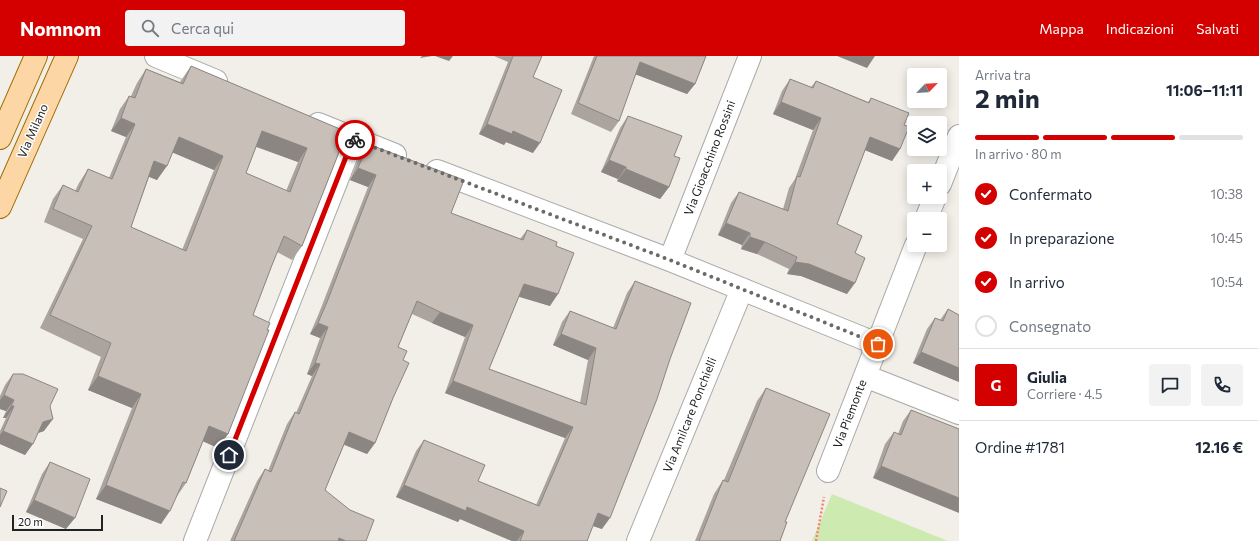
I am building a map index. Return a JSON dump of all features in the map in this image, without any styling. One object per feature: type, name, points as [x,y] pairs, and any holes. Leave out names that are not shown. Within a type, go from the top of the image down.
[{"type":"main road","points":[[0,138],[36,56]]},
{"type":"main road","name":"Via Milano","points":[[0,207],[66,56]]},
{"type":"street","points":[[156,56],[236,90]]},
{"type":"street","name":"Via Gioacchino Rossini","points":[[670,260],[750,56]]},
{"type":"street","points":[[302,117],[353,139],[670,260],[878,344]]},
{"type":"street","points":[[947,166],[959,136]]},
{"type":"street","points":[[195,541],[353,139]]},
{"type":"street","name":"Via Piemonte","points":[[828,471],[913,252]]},
{"type":"street","name":"Via Amilcare Ponchielli","points":[[638,541],[742,289]]},
{"type":"street","points":[[865,376],[959,413]]},
{"type":"path","points":[[816,541],[828,471]]},
{"type":"green space","points":[[832,494],[948,541],[812,541]]},
{"type":"building","points":[[513,56],[542,56],[533,77],[562,90],[540,143],[513,131],[512,134],[487,124]]},
{"type":"building","points":[[597,56],[706,56],[695,84],[640,62],[619,121],[578,103]]},
{"type":"building","points":[[191,66],[347,132],[302,246],[284,236],[272,265],[253,315],[270,323],[267,330],[269,330],[228,434],[209,426],[186,483],[183,482],[170,511],[106,485],[141,394],[98,376],[111,343],[50,315],[92,226],[53,209],[63,185],[78,192],[88,169],[112,179],[135,124],[121,118],[129,96],[135,98],[146,69],[183,84]],"holes":[[[262,131],[307,148],[290,192],[246,173]],[[179,137],[223,156],[186,251],[131,227],[154,161],[167,166]]]},
{"type":"building","points":[[790,79],[813,88],[816,81],[869,103],[871,98],[909,113],[904,125],[907,126],[907,132],[900,149],[870,137],[837,224],[862,236],[855,253],[865,258],[855,283],[809,264],[795,262],[797,257],[765,242],[750,237],[750,233],[726,223],[739,192],[788,211],[797,176],[800,177],[821,118],[781,102]]},
{"type":"building","points":[[628,116],[682,136],[674,156],[680,158],[669,187],[626,169],[626,167],[609,160]]},
{"type":"building","points":[[368,144],[464,180],[451,213],[523,240],[527,230],[557,242],[556,246],[574,253],[558,294],[524,284],[489,369],[586,405],[596,348],[561,334],[570,311],[616,329],[635,281],[691,303],[657,399],[610,518],[598,513],[587,541],[520,541],[524,531],[467,507],[466,511],[404,485],[424,440],[485,465],[478,481],[539,506],[573,427],[453,381],[473,325],[417,301],[398,347],[407,351],[403,360],[409,363],[375,443],[349,432],[325,490],[350,510],[374,520],[366,541],[346,541],[339,538],[338,541],[234,541],[265,469],[271,472],[295,412],[299,414],[320,364],[315,363],[328,327],[318,323],[376,175],[358,168]]},
{"type":"building","points":[[948,309],[959,315],[959,368],[921,352],[935,318],[943,321]]},
{"type":"building","points":[[13,374],[23,374],[58,389],[50,406],[53,419],[43,422],[33,444],[3,431],[14,406],[11,406],[14,400],[4,395]]},
{"type":"building","points":[[766,388],[830,414],[785,522],[787,522],[780,541],[699,541],[723,480],[728,482]]},
{"type":"building","points":[[911,410],[959,429],[959,498],[881,466],[894,432],[901,435]]},
{"type":"building","points":[[50,462],[90,479],[75,518],[34,500]]},
{"type":"building","points":[[0,488],[7,491],[0,507]]},
{"type":"way so far","points":[[355,140],[670,260],[878,344]]},
{"type":"route","points":[[229,455],[353,139],[355,140]]}]
